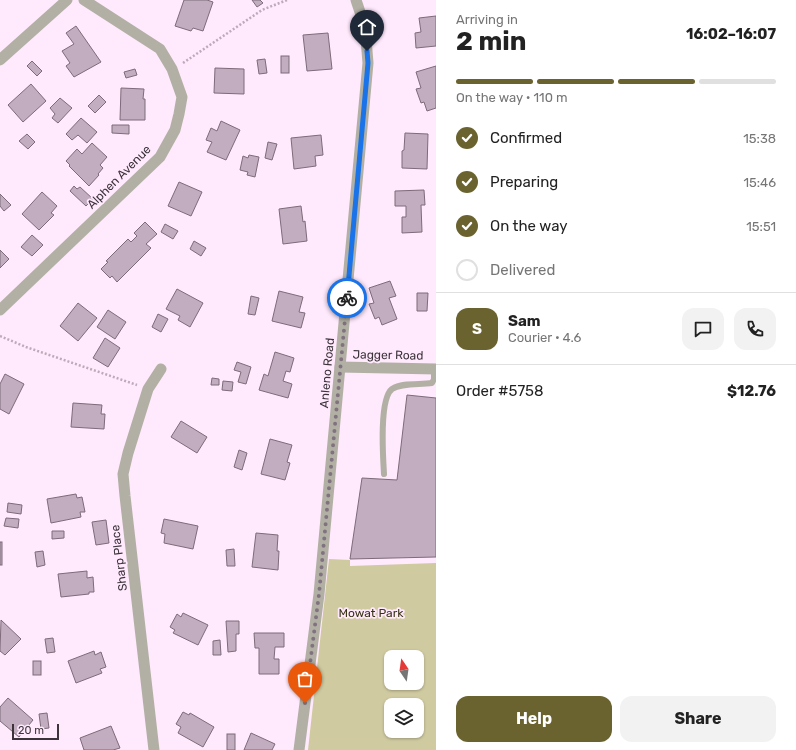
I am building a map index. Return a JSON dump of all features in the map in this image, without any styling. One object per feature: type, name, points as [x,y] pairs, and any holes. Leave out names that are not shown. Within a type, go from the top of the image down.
[{"type":"street","points":[[0,60],[67,0]]},
{"type":"street","name":"Alphen Avenue","points":[[0,310],[160,157],[175,130],[182,97],[172,69],[160,49],[84,0]]},
{"type":"street","name":"Anleno Road","points":[[299,750],[319,594],[368,63],[365,27],[356,0]]},
{"type":"street","name":"Jagger Road","points":[[340,367],[435,369]]},
{"type":"street","name":"Sharp Place","points":[[154,750],[123,474],[148,389],[161,369]]},
{"type":"lane","points":[[384,474],[383,413],[385,400],[388,393],[401,386],[432,383],[435,369]]},
{"type":"path","points":[[172,69],[188,61],[262,10],[287,0]]},
{"type":"path","points":[[0,336],[26,347],[148,389]]},
{"type":"green space","name":"Mowat Park","points":[[329,559],[350,560],[350,566],[436,563],[436,750],[308,750]]},
{"type":"building","points":[[184,0],[207,0],[213,2],[203,31],[193,28],[191,31],[175,26]]},
{"type":"building","points":[[252,0],[260,0],[263,3],[257,7]]},
{"type":"building","points":[[436,16],[436,46],[416,48],[415,33],[421,32],[419,18]]},
{"type":"building","points":[[76,26],[101,62],[74,77],[66,66],[70,63],[62,51],[74,44],[66,33]]},
{"type":"building","points":[[328,33],[332,69],[307,71],[303,35]]},
{"type":"building","points":[[281,56],[289,56],[289,73],[281,73]]},
{"type":"building","points":[[265,59],[267,73],[259,74],[257,60]]},
{"type":"building","points":[[32,61],[42,71],[37,76],[27,66]]},
{"type":"building","points":[[436,66],[436,108],[427,111],[424,102],[421,103],[416,89],[421,88],[416,72]]},
{"type":"building","points":[[215,68],[244,69],[244,94],[214,93]]},
{"type":"building","points":[[135,69],[137,75],[126,78],[124,72]]},
{"type":"building","points":[[31,84],[46,101],[23,122],[8,105]]},
{"type":"building","points":[[121,88],[144,89],[143,99],[145,99],[145,120],[120,120]]},
{"type":"building","points":[[99,95],[106,102],[95,113],[88,106]]},
{"type":"building","points":[[60,98],[72,108],[58,123],[52,118],[55,114],[50,108]]},
{"type":"building","points":[[81,118],[97,132],[87,143],[78,135],[72,140],[66,134]]},
{"type":"building","points":[[221,121],[240,130],[226,160],[207,152],[212,142],[206,140],[211,128],[217,131]]},
{"type":"building","points":[[112,125],[129,125],[129,134],[112,133]]},
{"type":"building","points":[[405,133],[428,134],[427,169],[402,168],[402,151],[404,150]]},
{"type":"building","points":[[27,134],[35,142],[28,149],[19,141]]},
{"type":"building","points":[[321,135],[323,155],[315,156],[316,166],[294,169],[291,138]]},
{"type":"building","points":[[268,142],[277,144],[272,160],[265,158]]},
{"type":"building","points":[[92,143],[107,157],[100,165],[103,168],[98,174],[99,175],[89,186],[66,161],[77,149],[82,154]]},
{"type":"building","points":[[249,155],[259,157],[255,177],[247,175],[248,172],[240,170],[243,156],[248,158]]},
{"type":"building","points":[[179,182],[202,192],[191,216],[168,206]]},
{"type":"building","points":[[74,186],[77,189],[80,187],[93,199],[86,206],[70,191]]},
{"type":"building","points":[[424,190],[425,205],[421,205],[422,232],[402,233],[402,217],[406,217],[406,206],[395,206],[395,191]]},
{"type":"building","points":[[42,192],[57,206],[51,213],[54,215],[39,230],[22,214]]},
{"type":"building","points":[[0,194],[11,205],[4,211],[0,206]]},
{"type":"building","points":[[301,206],[303,222],[305,221],[307,241],[283,244],[279,209]]},
{"type":"building","points":[[145,222],[157,234],[146,244],[151,248],[117,282],[112,276],[110,278],[101,269],[108,262],[106,261],[128,239],[131,242],[137,236],[134,233]]},
{"type":"building","points":[[165,224],[178,231],[173,239],[161,232]]},
{"type":"building","points":[[32,235],[43,245],[32,256],[21,247]]},
{"type":"building","points":[[194,241],[206,248],[201,256],[190,249]]},
{"type":"building","points":[[0,250],[9,259],[0,268]]},
{"type":"building","points":[[390,281],[396,296],[389,298],[397,319],[382,325],[379,317],[375,319],[369,304],[374,303],[369,288]]},
{"type":"building","points":[[177,289],[203,303],[190,327],[178,320],[180,316],[166,309]]},
{"type":"building","points":[[279,291],[303,297],[299,312],[305,313],[301,328],[272,321]]},
{"type":"building","points":[[417,293],[428,293],[427,311],[417,311]]},
{"type":"building","points":[[251,296],[259,298],[255,315],[248,314]]},
{"type":"building","points":[[78,303],[97,318],[78,341],[60,326]]},
{"type":"building","points":[[108,310],[126,322],[115,339],[97,327]]},
{"type":"building","points":[[158,314],[168,319],[161,332],[152,327]]},
{"type":"building","points":[[105,338],[120,348],[108,367],[93,358]]},
{"type":"building","points":[[275,352],[294,358],[290,372],[286,371],[283,381],[292,384],[288,398],[259,390],[264,374],[268,376]]},
{"type":"building","points":[[237,362],[251,367],[246,384],[238,382],[241,372],[234,370]]},
{"type":"building","points":[[5,374],[24,384],[9,414],[0,409],[0,384]]},
{"type":"building","points":[[212,378],[219,379],[219,385],[211,385]]},
{"type":"building","points":[[223,381],[233,382],[232,391],[222,390]]},
{"type":"building","points":[[407,395],[436,398],[436,557],[350,559],[362,478],[397,480]]},
{"type":"building","points":[[73,403],[102,405],[101,414],[105,414],[104,429],[71,427]]},
{"type":"building","points":[[181,421],[207,437],[197,453],[171,437]]},
{"type":"building","points":[[270,439],[292,445],[287,462],[290,463],[285,480],[261,474]]},
{"type":"building","points":[[239,450],[247,453],[242,470],[234,467]]},
{"type":"building","points":[[76,494],[77,498],[82,497],[85,512],[80,512],[81,517],[51,523],[47,499]]},
{"type":"building","points":[[8,503],[22,505],[21,514],[7,512]]},
{"type":"building","points":[[6,518],[19,519],[18,528],[4,526]]},
{"type":"building","points":[[164,519],[198,526],[193,549],[164,543],[165,534],[161,533]]},
{"type":"building","points":[[106,520],[109,543],[96,545],[92,522]]},
{"type":"building","points":[[52,531],[64,531],[64,538],[52,539]]},
{"type":"building","points":[[256,533],[278,535],[278,570],[252,567]]},
{"type":"building","points":[[0,542],[2,542],[2,565],[0,565]]},
{"type":"building","points":[[234,549],[235,566],[227,566],[226,550]]},
{"type":"building","points":[[43,551],[45,565],[37,567],[35,552]]},
{"type":"building","points":[[87,571],[87,578],[93,577],[94,592],[89,592],[89,594],[61,597],[58,574]]},
{"type":"building","points":[[183,613],[208,625],[198,645],[173,633],[175,630],[170,627],[177,614],[181,617]]},
{"type":"building","points":[[1,620],[21,639],[5,655],[0,651]]},
{"type":"building","points":[[226,621],[239,621],[239,634],[236,634],[236,651],[228,652]]},
{"type":"building","points":[[254,633],[284,633],[284,647],[275,647],[274,659],[279,659],[279,674],[259,674],[259,648],[255,648]]},
{"type":"building","points":[[53,638],[55,652],[47,653],[45,639]]},
{"type":"building","points":[[220,640],[221,655],[213,655],[213,641]]},
{"type":"building","points":[[94,651],[95,655],[101,652],[106,667],[100,669],[102,673],[76,683],[68,661]]},
{"type":"building","points":[[33,661],[41,661],[41,675],[33,675]]},
{"type":"building","points":[[8,698],[33,720],[19,737],[0,721],[0,707]]},
{"type":"building","points":[[183,712],[189,715],[190,713],[214,727],[203,747],[178,733],[181,727],[176,724]]},
{"type":"building","points":[[47,713],[49,728],[41,729],[39,714]]},
{"type":"building","points":[[111,726],[120,748],[113,750],[84,750],[80,738]]},
{"type":"building","points":[[251,733],[275,744],[272,750],[244,750]]},
{"type":"building","points":[[227,734],[235,734],[235,750],[227,750]]},
{"type":"way so far","points":[[305,703],[319,594],[347,298]]},
{"type":"route","points":[[347,298],[368,63],[367,51]]}]
